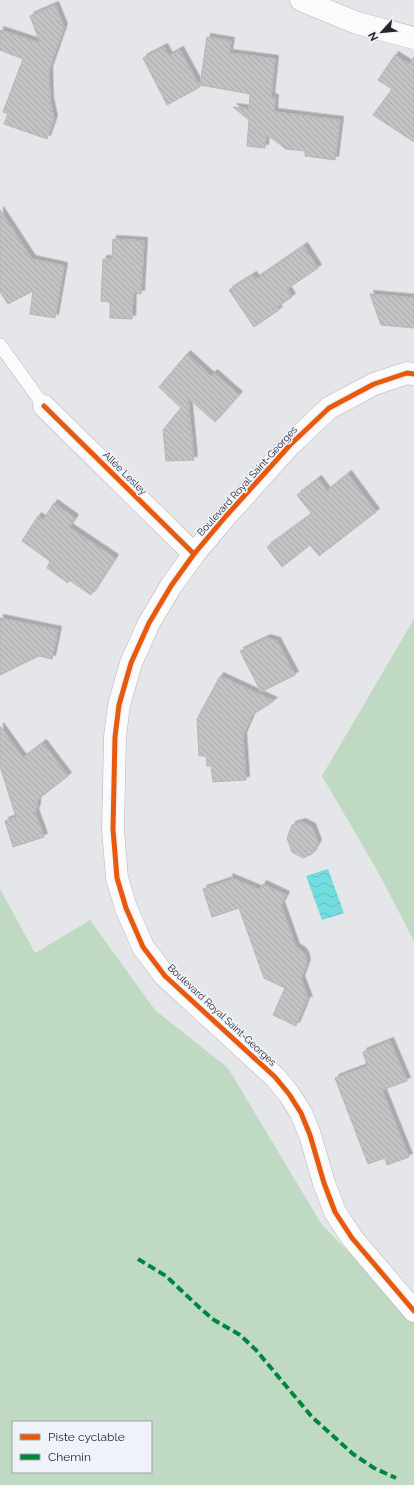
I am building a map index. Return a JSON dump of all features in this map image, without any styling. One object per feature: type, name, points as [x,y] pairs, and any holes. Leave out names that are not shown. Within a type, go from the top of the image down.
[{"type":"street","points":[[301,0],[357,23],[414,38]]},
{"type":"street","name":"Boulevard Royal Saint-Georges","points":[[414,374],[407,374],[374,384],[329,408],[290,445],[194,554],[171,586],[149,623],[131,663],[119,705],[115,737],[113,822],[117,878],[126,908],[143,947],[165,976],[275,1077],[289,1094],[301,1113],[310,1135],[324,1183],[335,1212],[352,1238],[414,1311]]},
{"type":"street","name":"Allée Lesley","points":[[44,406],[194,554]]},
{"type":"lane","name":"Allée Lesley","points":[[0,345],[44,406]]},
{"type":"green space","points":[[414,619],[414,941],[377,870],[322,776]]},
{"type":"green space","points":[[0,889],[35,953],[90,920],[155,1010],[228,1068],[322,1225],[414,1318],[414,1485],[0,1485]]},
{"type":"water","points":[[328,869],[344,913],[322,920],[306,876]]},
{"type":"building","points":[[55,5],[64,27],[49,70],[50,101],[54,119],[47,139],[4,124],[8,114],[3,112],[23,59],[0,50],[0,30],[40,43],[30,16]]},
{"type":"building","points":[[207,37],[231,41],[229,53],[275,59],[271,97],[275,98],[274,112],[340,120],[335,160],[305,156],[305,151],[286,149],[266,134],[265,148],[247,146],[249,120],[233,107],[249,109],[250,94],[200,85]]},
{"type":"building","points":[[164,47],[169,56],[180,50],[200,87],[167,105],[143,58]]},
{"type":"building","points":[[395,55],[409,64],[414,57],[414,142],[373,115],[392,89],[378,80]]},
{"type":"building","points":[[0,210],[32,259],[64,266],[55,318],[30,314],[33,291],[8,304],[0,292]]},
{"type":"building","points":[[113,239],[144,241],[141,294],[133,293],[132,319],[110,318],[110,302],[101,301],[103,259],[112,259]]},
{"type":"building","points":[[304,246],[318,268],[287,289],[292,297],[277,307],[279,310],[254,327],[229,290],[253,275],[256,279]]},
{"type":"building","points":[[370,294],[414,298],[414,328],[381,325]]},
{"type":"building","points":[[187,354],[211,376],[214,373],[239,395],[215,422],[188,398],[194,460],[166,461],[163,430],[181,408],[159,387]]},
{"type":"building","points":[[348,474],[376,512],[319,556],[310,545],[282,567],[267,547],[312,514],[297,495],[318,479],[327,491]]},
{"type":"building","points":[[54,503],[75,518],[69,527],[115,558],[91,595],[69,580],[68,583],[47,568],[50,561],[22,541],[38,516],[43,520]]},
{"type":"building","points":[[0,618],[58,630],[52,659],[39,656],[0,675]]},
{"type":"building","points":[[267,638],[277,641],[295,675],[261,692],[240,651]]},
{"type":"building","points":[[220,676],[274,701],[252,715],[243,736],[246,780],[213,782],[211,766],[207,766],[206,756],[199,756],[197,719]]},
{"type":"building","points":[[0,726],[23,758],[43,743],[68,776],[37,800],[35,812],[44,837],[13,847],[5,821],[16,817],[0,766]]},
{"type":"building","points":[[302,822],[312,827],[318,843],[312,854],[303,858],[292,852],[287,838],[292,825]]},
{"type":"building","points":[[229,877],[260,890],[263,884],[286,895],[281,905],[296,947],[305,955],[307,963],[301,979],[309,1000],[307,999],[296,1026],[273,1015],[285,988],[264,978],[239,908],[212,917],[203,889],[230,880]]},
{"type":"building","points":[[390,1041],[407,1081],[382,1090],[409,1157],[387,1165],[385,1158],[368,1164],[335,1078],[367,1066],[363,1052]]},
{"type":"marked path","points":[[138,1259],[166,1276],[214,1320],[240,1335],[256,1350],[312,1417],[353,1454],[374,1468],[396,1478]]},
{"type":"cycle path","points":[[414,374],[407,373],[374,384],[329,408],[290,445],[226,516],[194,554],[171,586],[149,623],[131,663],[119,705],[115,737],[113,829],[117,878],[126,908],[143,947],[165,976],[275,1077],[289,1094],[301,1113],[310,1135],[324,1183],[335,1212],[352,1238],[414,1311]]},
{"type":"cycle path","points":[[44,406],[194,554]]}]
